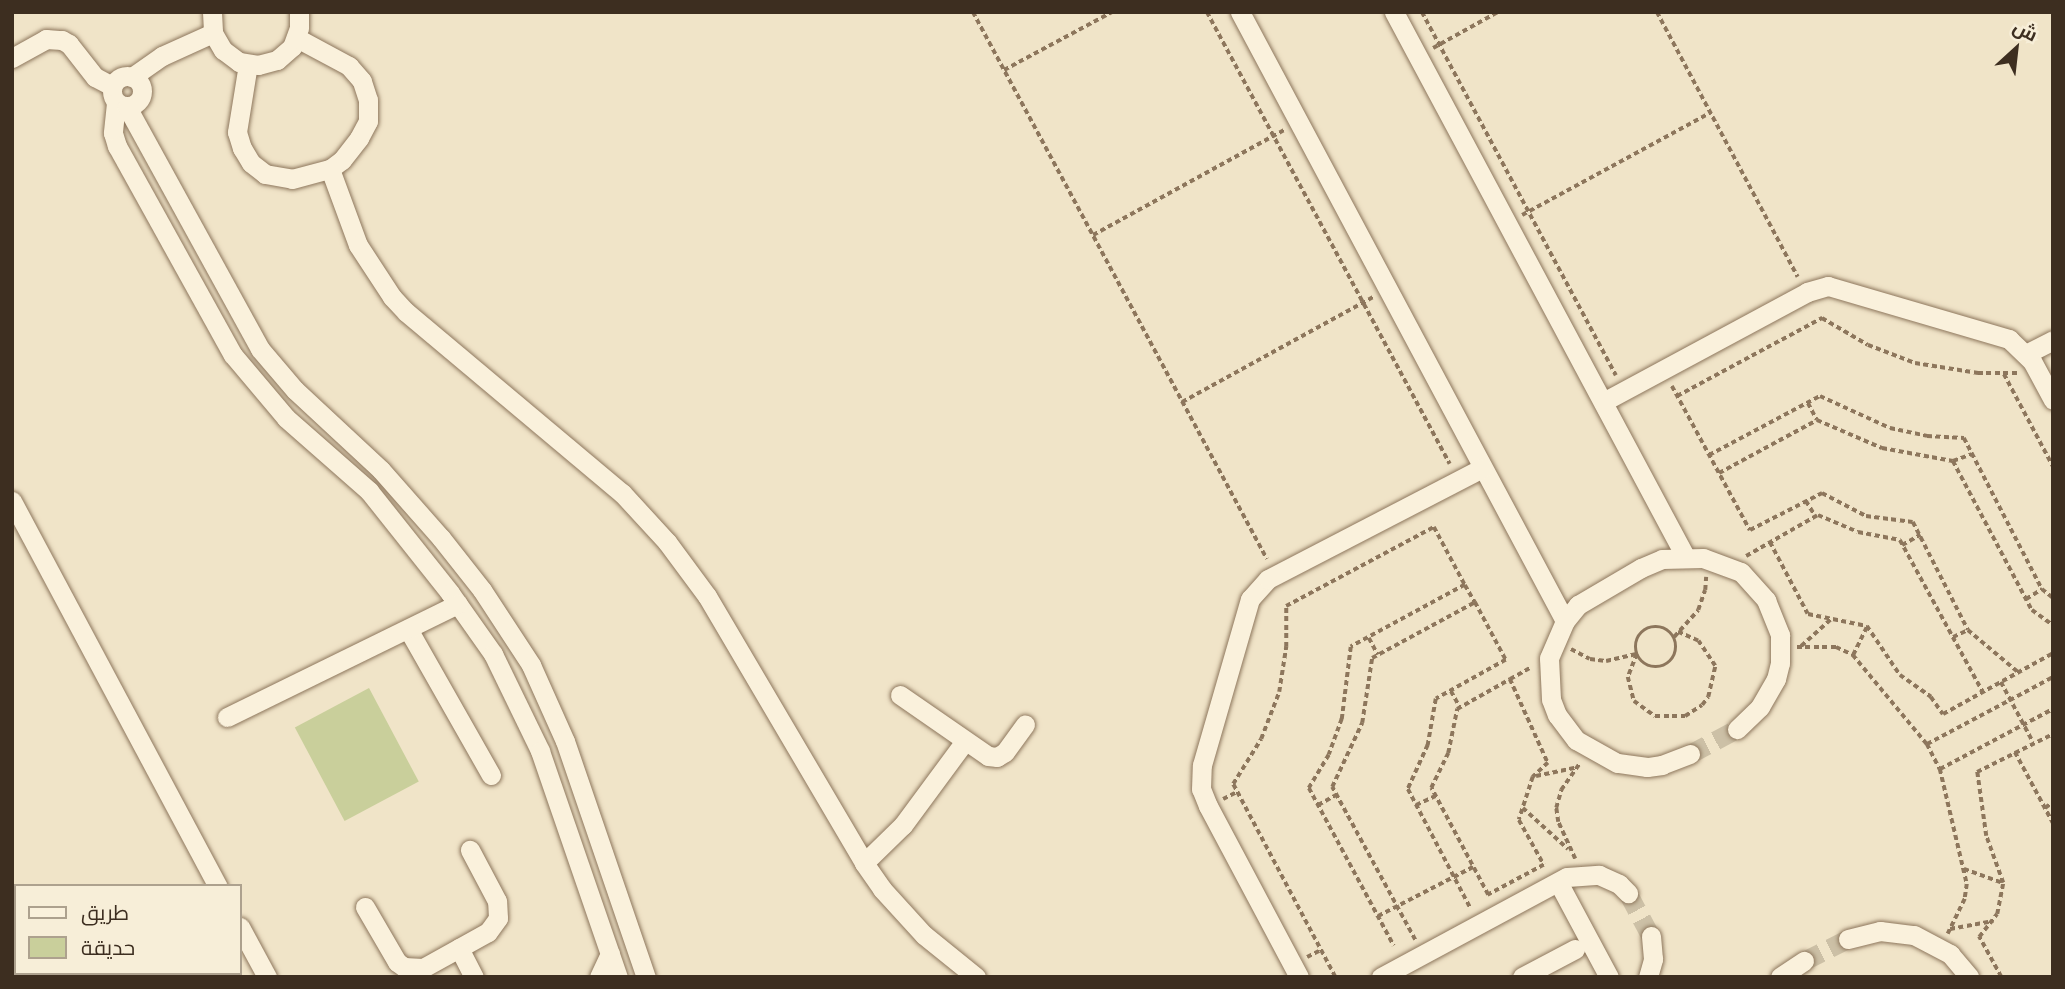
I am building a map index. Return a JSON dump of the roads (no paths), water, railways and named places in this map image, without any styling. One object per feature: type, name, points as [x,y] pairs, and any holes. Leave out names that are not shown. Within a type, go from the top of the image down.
[{"type":"lane","points":[[212,12],[213,33],[230,57],[248,64],[277,60],[297,38],[299,12]]},
{"type":"lane","points":[[1240,12],[1482,468],[1560,629]]},
{"type":"lane","points":[[1394,12],[1603,402],[1694,557]]},
{"type":"lane","points":[[213,33],[162,56],[132,76],[120,77],[113,133],[117,146],[233,355],[286,418],[369,491],[486,643],[518,702],[540,751],[618,977]]},
{"type":"lane","points":[[248,64],[237,132],[251,163],[265,174],[292,179],[330,169],[342,160],[359,138],[368,121],[368,100],[362,81],[349,66],[297,38]]},
{"type":"lane","points":[[12,58],[46,39],[62,40],[69,44],[95,77],[118,99],[260,349],[295,390],[381,470],[441,538],[510,629],[550,702],[646,977]]},
{"type":"lane","points":[[118,99],[138,102],[142,91],[132,76]]},
{"type":"lane","points":[[330,169],[358,245],[392,297],[406,312],[622,493],[667,542],[707,596],[864,863],[882,889],[924,935],[976,977]]},
{"type":"lane","points":[[1603,402],[1807,292],[1828,286],[1999,335],[2026,354],[2053,400]]},
{"type":"lane","points":[[2026,354],[2053,340]]},
{"type":"lane","points":[[1298,977],[1208,806],[1202,789],[1202,765],[1250,599],[1268,579],[1482,468]]},
{"type":"lane","points":[[12,501],[217,884]]},
{"type":"lane","points":[[419,554],[428,543],[441,538]]},
{"type":"lane","points":[[1690,754],[1670,763],[1647,767],[1617,763],[1590,750],[1565,728],[1557,715],[1548,683],[1549,658],[1560,629],[1578,605],[1641,568],[1662,559],[1694,557],[1728,565],[1750,580],[1766,600],[1791,647],[1780,663],[1769,694],[1760,708],[1737,729]]},
{"type":"lane","points":[[227,717],[458,604]]},
{"type":"lane","points":[[408,629],[491,775]]},
{"type":"lane","points":[[486,643],[500,639],[510,629]]},
{"type":"lane","points":[[900,695],[984,754],[997,757],[1005,752],[1025,724]]},
{"type":"lane","points":[[864,863],[902,825],[965,741]]},
{"type":"lane","points":[[365,908],[391,955],[404,967],[423,968],[488,932],[499,912],[497,901],[470,850]]},
{"type":"lane","points":[[1381,977],[1577,874],[1599,875],[1619,884],[1628,893]]},
{"type":"lane","points":[[1558,882],[1609,977]]},
{"type":"lane","points":[[242,930],[267,977]]},
{"type":"lane","points":[[1848,939],[1864,934],[1897,931],[1940,947],[1969,977]]},
{"type":"lane","points":[[1647,977],[1653,959],[1651,936]]},
{"type":"lane","points":[[459,948],[474,977]]},
{"type":"lane","points":[[1522,977],[1575,948]]},
{"type":"lane","points":[[599,977],[610,953]]},
{"type":"lane","points":[[1780,977],[1804,961]]},
{"type":"tunnel","points":[[1690,754],[1737,729]]},
{"type":"tunnel","points":[[1628,893],[1651,936]]},
{"type":"tunnel","points":[[1804,961],[1848,939]]}]
